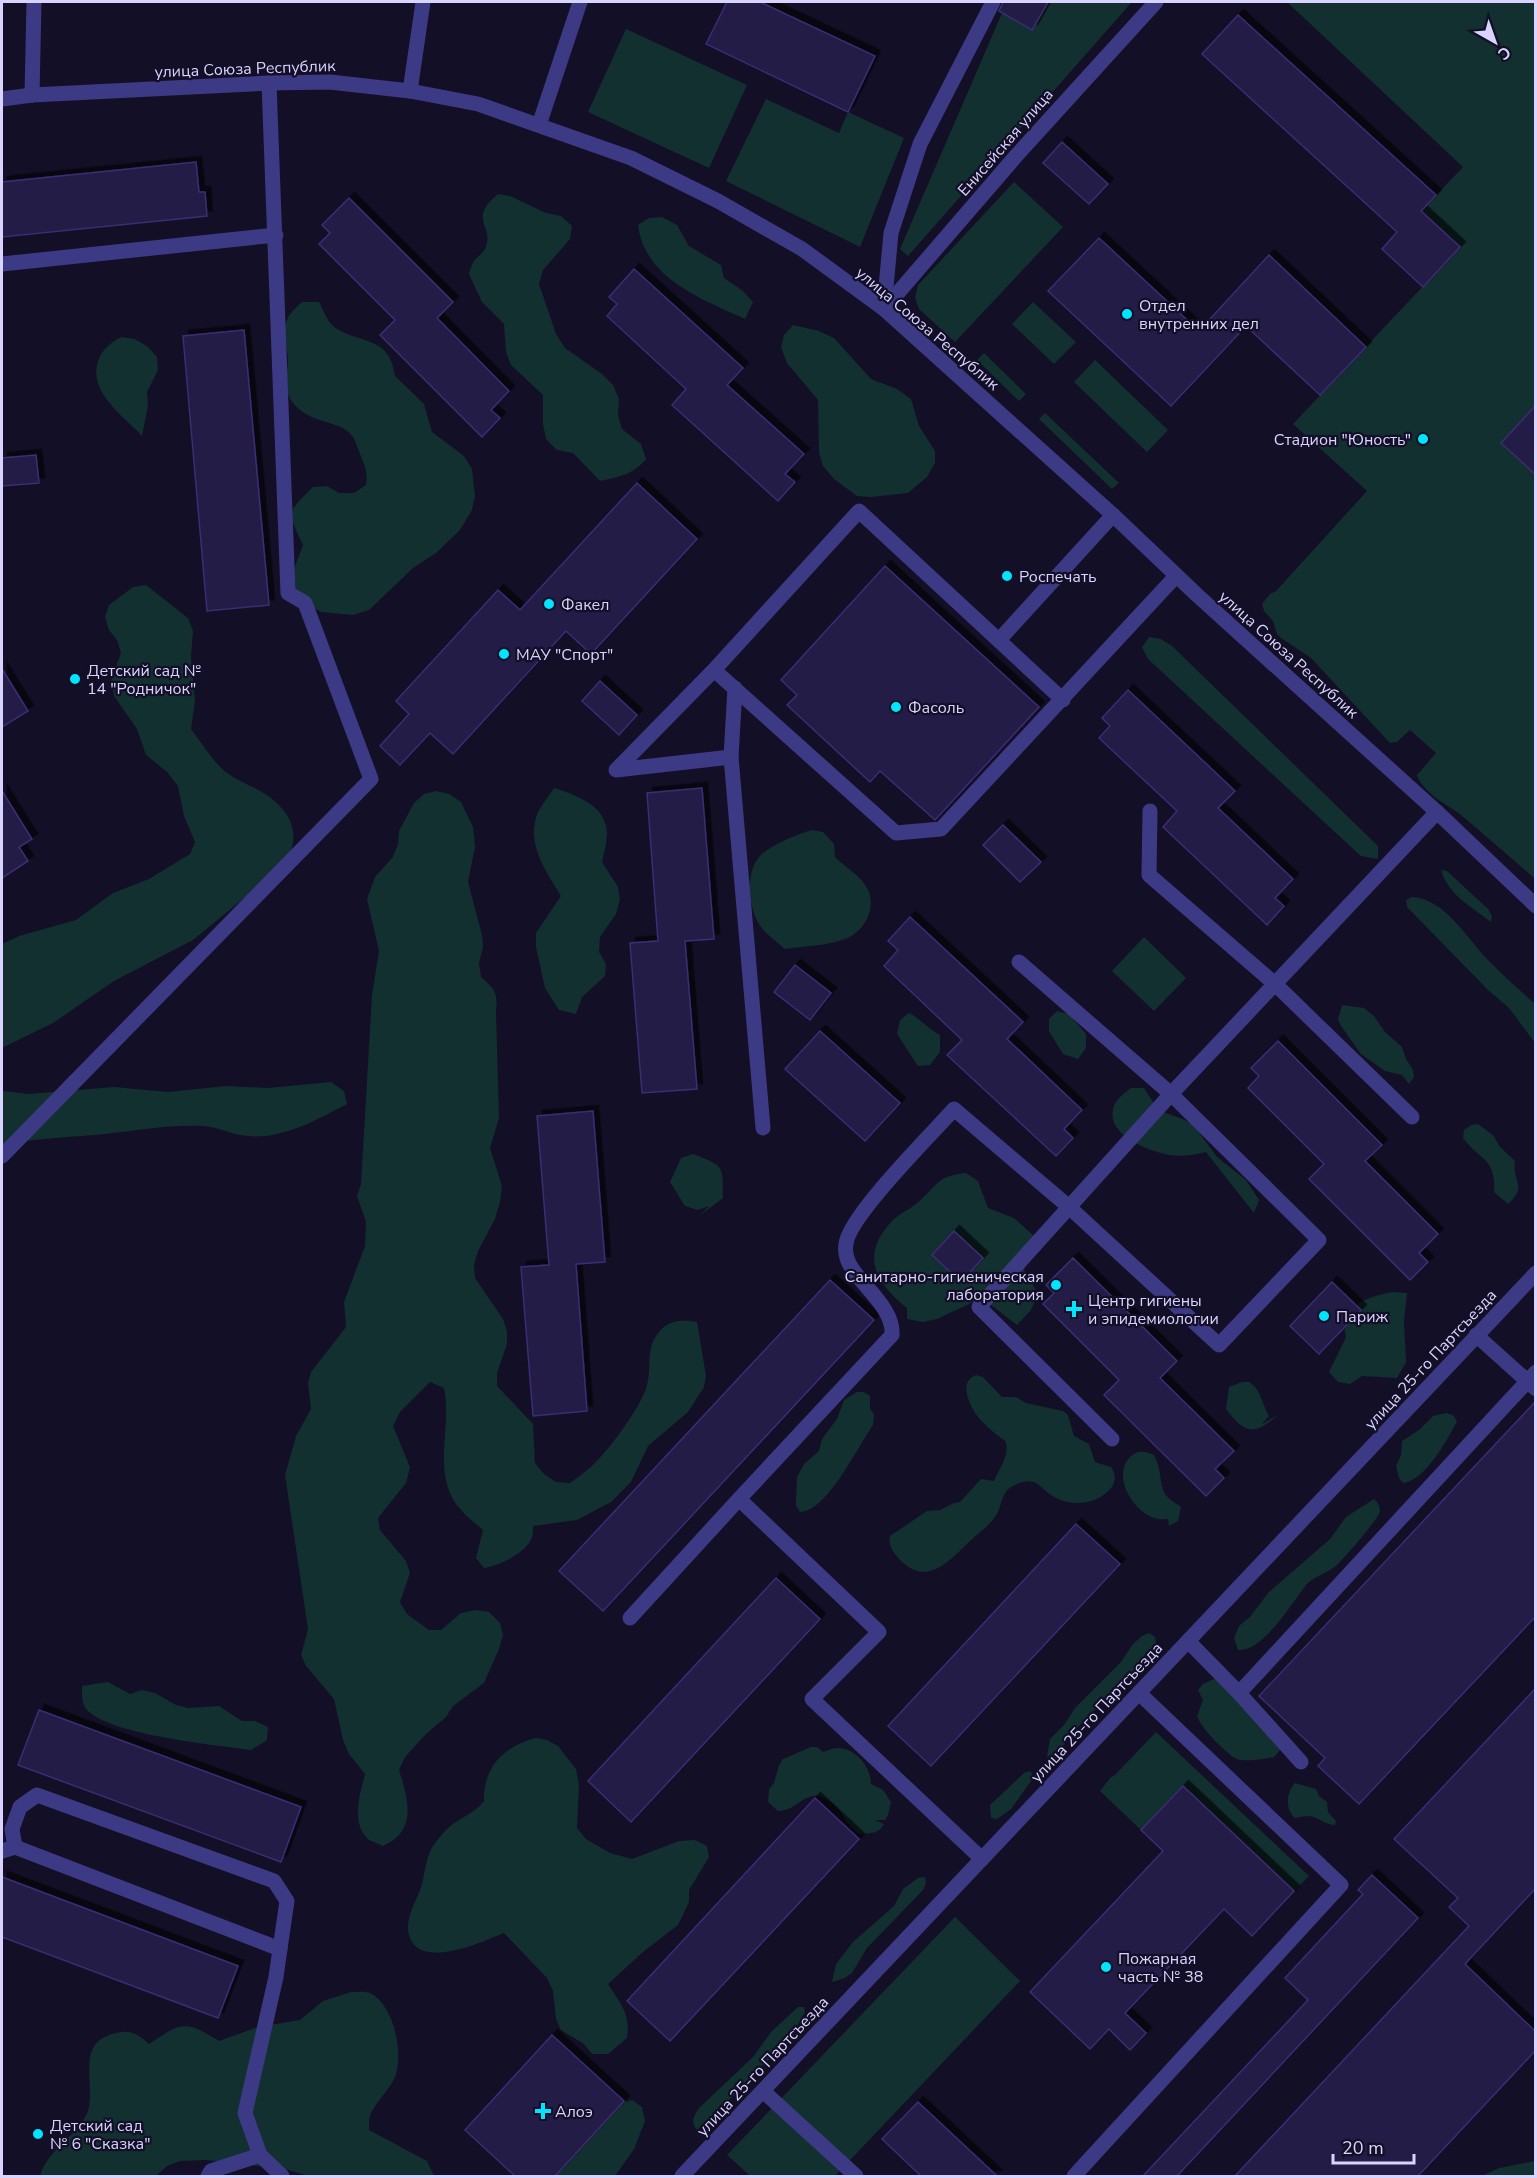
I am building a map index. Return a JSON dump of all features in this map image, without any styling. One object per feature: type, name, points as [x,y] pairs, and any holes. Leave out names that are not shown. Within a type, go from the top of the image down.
[{"type":"street","points":[[32,95],[34,2]]},
{"type":"street","points":[[410,91],[423,2]]},
{"type":"street","points":[[539,125],[580,2]]},
{"type":"street","points":[[884,309],[891,233],[920,144],[993,2]]},
{"type":"street","name":"Енисейская улица","points":[[884,309],[1016,156],[1156,2]]},
{"type":"street","name":"улица Союза Республик","points":[[2,99],[32,95],[269,83],[330,82],[410,91],[478,104],[539,125],[631,158],[718,201],[802,249],[884,309],[1113,515],[1176,576],[1437,812],[1536,906]]},
{"type":"street","points":[[2,1156],[371,779],[305,603],[288,593],[269,83]]},
{"type":"street","points":[[2,264],[276,235]]},
{"type":"street","points":[[731,757],[616,770],[714,670],[859,511],[1063,700]]},
{"type":"street","points":[[999,640],[1113,515]]},
{"type":"street","points":[[714,670],[896,833],[941,829],[1176,576]]},
{"type":"street","points":[[735,688],[731,757],[763,1128]]},
{"type":"street","points":[[1150,811],[1149,875],[1275,984],[1412,1117]]},
{"type":"street","points":[[1112,1439],[979,1307],[1171,1094],[1437,812]]},
{"type":"street","points":[[630,1618],[892,1335],[893,1327],[889,1316],[849,1265],[845,1242],[863,1212],[954,1109],[1069,1206],[1219,1345],[1319,1240],[1171,1094],[1019,962]]},
{"type":"street","name":"улица 25-го Партсъезда","points":[[682,2176],[1536,1273]]},
{"type":"street","points":[[1239,1693],[1533,1381],[1476,1335]]},
{"type":"street","points":[[739,1499],[879,1632],[813,1699],[982,1859]]},
{"type":"street","points":[[1188,1641],[1301,1762]]},
{"type":"street","points":[[1074,2176],[1341,1885],[1138,1693]]},
{"type":"street","points":[[280,1948],[8,1849],[12,1828],[20,1807],[37,1795],[274,1881],[286,1901],[280,1948],[276,1977],[245,2113],[260,2155],[282,2176]]},
{"type":"street","points":[[763,2091],[856,2176]]},
{"type":"street","points":[[208,2176],[212,2171],[260,2155]]},
{"type":"green space","points":[[1048,2],[1132,2],[908,256],[900,249],[1002,13],[1032,30]]},
{"type":"green space","name":"Стадион \"Юность\"","points":[[1287,2],[1535,2],[1535,879],[1461,815],[1436,798],[1420,782],[1417,775],[1436,753],[1410,730],[1397,742],[1390,743],[1311,658],[1277,634],[1273,621],[1264,611],[1262,604],[1367,491],[1293,424],[1460,247],[1421,211],[1463,167]]},
{"type":"green space","points":[[626,29],[747,85],[709,168],[588,112]]},
{"type":"green space","points":[[766,99],[839,133],[848,112],[904,138],[860,247],[726,181]]},
{"type":"green space","points":[[1014,182],[1063,227],[955,342],[919,309],[915,298],[918,285]]},
{"type":"green space","points":[[498,194],[510,196],[546,213],[561,216],[572,226],[570,239],[543,270],[539,284],[556,334],[565,348],[602,374],[613,385],[619,399],[618,415],[622,429],[641,444],[646,459],[626,474],[600,481],[573,453],[557,450],[546,439],[543,424],[543,395],[511,365],[506,352],[504,324],[482,302],[469,274],[474,261],[483,252],[488,239],[483,222],[484,210]]},
{"type":"green space","points":[[662,217],[677,225],[689,246],[721,265],[724,278],[743,291],[753,302],[745,319],[678,285],[652,260],[643,244],[638,225],[649,218]]},
{"type":"green space","points":[[302,302],[319,302],[333,326],[372,342],[387,353],[395,376],[424,404],[432,432],[464,456],[472,469],[475,496],[472,510],[460,530],[436,553],[413,568],[369,610],[353,615],[321,612],[305,603],[290,580],[303,545],[292,518],[294,508],[313,487],[327,486],[339,493],[354,493],[366,485],[367,481],[363,462],[354,439],[348,431],[306,414],[298,408],[288,394],[285,330],[291,313]]},
{"type":"green space","points":[[1033,302],[1076,342],[1054,364],[1012,324]]},
{"type":"green space","points":[[793,325],[819,331],[834,338],[871,379],[897,389],[911,399],[919,426],[935,451],[935,463],[927,477],[908,493],[871,497],[857,496],[834,479],[823,466],[819,453],[818,400],[787,363],[781,347],[784,335]]},
{"type":"green space","points":[[122,337],[135,339],[148,347],[157,357],[158,370],[147,392],[148,406],[142,436],[107,400],[97,377],[98,361],[102,353],[114,341]]},
{"type":"green space","points":[[984,353],[1026,394],[1019,401],[977,360]]},
{"type":"green space","points":[[1095,360],[1168,430],[1147,452],[1074,382]]},
{"type":"green space","points":[[1045,413],[1119,483],[1112,489],[1039,419]]},
{"type":"green space","points":[[146,585],[188,618],[193,631],[191,657],[195,701],[191,729],[221,768],[266,794],[286,813],[293,829],[292,847],[283,866],[193,940],[114,981],[53,1023],[2,1048],[2,944],[19,936],[76,920],[113,893],[149,879],[190,854],[195,842],[184,816],[178,786],[167,772],[146,755],[137,729],[114,696],[111,681],[121,653],[105,617],[109,605],[133,587]]},
{"type":"green space","points":[[1149,637],[1161,639],[1172,646],[1378,846],[1378,859],[1361,856],[1148,659],[1142,647]]},
{"type":"green space","points":[[554,788],[580,798],[596,808],[601,815],[607,833],[602,862],[618,887],[620,899],[616,914],[600,937],[599,952],[606,964],[605,976],[582,997],[576,1014],[559,1010],[545,988],[536,947],[536,933],[561,896],[539,856],[534,835],[538,812]]},
{"type":"green space","points":[[436,791],[449,794],[461,802],[473,827],[475,847],[468,882],[482,935],[483,947],[479,963],[481,977],[492,988],[496,996],[499,1118],[490,1148],[502,1186],[495,1219],[478,1251],[474,1265],[475,1278],[503,1319],[507,1331],[507,1344],[497,1373],[497,1386],[533,1424],[535,1463],[544,1474],[556,1482],[570,1483],[599,1459],[624,1428],[639,1404],[647,1385],[652,1344],[663,1328],[676,1321],[697,1322],[706,1376],[704,1387],[688,1412],[648,1446],[631,1482],[611,1502],[577,1520],[533,1526],[532,1539],[522,1550],[503,1562],[484,1568],[476,1558],[483,1530],[462,1511],[452,1497],[447,1483],[444,1468],[446,1404],[444,1388],[430,1382],[400,1412],[393,1426],[410,1467],[406,1483],[378,1518],[380,1530],[406,1561],[410,1573],[400,1602],[407,1614],[429,1630],[441,1630],[461,1613],[476,1610],[489,1612],[500,1623],[503,1635],[484,1683],[453,1706],[446,1717],[405,1757],[399,1770],[407,1803],[406,1823],[402,1832],[394,1840],[383,1846],[369,1840],[363,1833],[358,1808],[365,1774],[349,1754],[343,1740],[334,1699],[306,1666],[301,1655],[308,1629],[285,1475],[296,1436],[311,1409],[308,1383],[311,1372],[346,1327],[344,1302],[365,1246],[366,1222],[357,1196],[361,1184],[372,995],[379,951],[367,899],[375,877],[393,857],[398,844],[399,831],[414,803],[424,794]]},
{"type":"green space","points":[[812,830],[823,832],[834,844],[835,857],[866,886],[871,901],[870,909],[868,917],[859,930],[845,939],[785,949],[766,933],[753,911],[750,890],[752,869],[756,861],[767,850]]},
{"type":"green space","points":[[1441,870],[1447,871],[1488,909],[1492,916],[1491,922],[1449,887]]},
{"type":"green space","points":[[1412,897],[1435,904],[1445,912],[1493,965],[1535,1004],[1535,1043],[1509,1008],[1488,990],[1407,907],[1406,900]]},
{"type":"green space","points":[[1144,937],[1186,978],[1154,1011],[1112,971]]},
{"type":"green space","points":[[1342,1005],[1364,1008],[1402,1047],[1413,1070],[1414,1077],[1409,1084],[1402,1075],[1385,1071],[1361,1054],[1338,1019]]},
{"type":"green space","points":[[1057,1011],[1069,1014],[1086,1034],[1086,1048],[1078,1059],[1063,1054],[1049,1031],[1049,1019]]},
{"type":"green space","points":[[909,1013],[940,1035],[940,1052],[930,1065],[918,1066],[897,1034],[900,1020]]},
{"type":"green space","points":[[331,1082],[344,1091],[347,1104],[299,1127],[273,1135],[248,1136],[209,1127],[175,1126],[36,1140],[2,1146],[2,1091],[29,1094],[114,1087],[168,1092],[226,1086],[268,1088]]},
{"type":"green space","points":[[1131,1088],[1144,1088],[1158,1110],[1185,1120],[1195,1127],[1217,1157],[1246,1180],[1259,1200],[1254,1213],[1206,1152],[1179,1156],[1151,1150],[1131,1141],[1116,1127],[1113,1119],[1114,1106]]},
{"type":"green space","points":[[1478,1124],[1493,1135],[1500,1147],[1515,1161],[1518,1188],[1514,1198],[1508,1204],[1494,1192],[1492,1172],[1486,1160],[1463,1138],[1464,1130],[1471,1125]]},
{"type":"green space","points":[[693,1154],[716,1164],[720,1168],[723,1179],[723,1198],[699,1216],[709,1206],[698,1210],[685,1206],[670,1182],[681,1158]]},
{"type":"green space","points":[[966,1173],[978,1181],[988,1208],[1014,1218],[1033,1235],[1033,1247],[1024,1270],[1038,1294],[1031,1310],[1017,1325],[982,1298],[937,1319],[923,1322],[907,1319],[907,1308],[886,1287],[875,1266],[874,1255],[877,1243],[883,1231],[894,1219],[917,1203],[942,1179]]},
{"type":"green space","points":[[1392,1292],[1407,1293],[1404,1321],[1406,1362],[1397,1378],[1362,1376],[1350,1384],[1338,1382],[1329,1372],[1346,1337],[1346,1317],[1357,1304]]},
{"type":"green space","points":[[976,1375],[983,1377],[1002,1397],[1016,1397],[1026,1403],[1063,1411],[1068,1415],[1074,1436],[1089,1444],[1095,1462],[1111,1467],[1115,1475],[1114,1483],[1099,1498],[1078,1503],[1056,1498],[1030,1481],[1017,1484],[1007,1490],[992,1520],[953,1557],[937,1569],[919,1571],[910,1568],[897,1557],[890,1546],[890,1536],[927,1511],[940,1510],[960,1502],[981,1479],[994,1481],[1007,1451],[1005,1441],[982,1421],[969,1402],[967,1385],[969,1380]]},
{"type":"green space","points":[[1249,1382],[1259,1393],[1269,1416],[1262,1424],[1278,1415],[1256,1429],[1244,1427],[1226,1409],[1229,1387]]},
{"type":"green space","points":[[857,1392],[864,1392],[870,1396],[870,1409],[874,1414],[873,1425],[831,1490],[810,1509],[800,1512],[796,1506],[797,1477],[804,1464],[819,1451],[822,1439],[837,1419],[844,1400]]},
{"type":"green space","points":[[1446,1413],[1453,1415],[1457,1421],[1442,1448],[1419,1475],[1403,1483],[1396,1466],[1401,1455],[1402,1441],[1419,1430],[1433,1416]]},
{"type":"green space","points":[[1138,1452],[1154,1455],[1165,1494],[1181,1507],[1178,1521],[1169,1526],[1168,1519],[1156,1518],[1145,1513],[1128,1493],[1123,1470],[1128,1459]]},
{"type":"green space","points":[[1374,1499],[1380,1511],[1368,1530],[1347,1555],[1333,1568],[1306,1585],[1267,1635],[1248,1649],[1238,1650],[1234,1638],[1239,1626],[1250,1617],[1268,1593],[1330,1539],[1346,1517]]},
{"type":"green space","points":[[1149,1633],[1155,1637],[1156,1643],[1148,1656],[1071,1734],[1056,1754],[1047,1757],[1050,1739],[1064,1725],[1075,1708],[1121,1662],[1133,1644]]},
{"type":"green space","points":[[1214,1679],[1226,1685],[1280,1746],[1280,1750],[1274,1757],[1248,1760],[1235,1758],[1222,1748],[1203,1727],[1197,1716],[1203,1700],[1198,1690],[1203,1684]]},
{"type":"green space","points":[[108,1682],[130,1694],[142,1690],[155,1693],[176,1705],[188,1708],[219,1706],[242,1721],[255,1721],[268,1727],[267,1740],[251,1750],[166,1738],[120,1727],[89,1712],[83,1703],[82,1686]]},
{"type":"green space","points":[[1156,1732],[1309,1876],[1294,1891],[1184,1786],[1141,1830],[1100,1791]]},
{"type":"green space","points":[[536,1738],[547,1740],[558,1746],[576,1769],[579,1785],[577,1828],[586,1839],[610,1853],[632,1859],[679,1841],[695,1840],[707,1846],[709,1857],[689,1890],[689,1902],[678,1925],[643,1952],[608,1984],[624,2009],[628,2030],[627,2038],[608,2054],[592,2054],[584,2044],[561,2030],[556,2019],[553,1991],[547,1978],[504,1933],[465,1948],[435,1953],[422,1950],[413,1943],[408,1930],[410,1915],[433,1846],[448,1828],[475,1810],[484,1801],[487,1778],[505,1752]]},
{"type":"green space","points":[[811,1747],[817,1747],[823,1752],[835,1748],[844,1749],[861,1760],[868,1771],[871,1784],[883,1790],[891,1802],[885,1820],[875,1820],[884,1824],[880,1830],[860,1834],[854,1830],[836,1806],[817,1796],[808,1797],[793,1807],[778,1811],[768,1802],[769,1789],[774,1783],[783,1759]]},
{"type":"green space","points":[[1030,1771],[1034,1777],[1011,1809],[997,1819],[991,1818],[990,1805],[1024,1773]]},
{"type":"green space","points":[[1295,1783],[1316,1789],[1319,1796],[1327,1802],[1328,1812],[1336,1821],[1335,1825],[1310,1816],[1295,1818],[1288,1806],[1288,1801]]},
{"type":"green space","points":[[925,1877],[926,1883],[923,1890],[867,1948],[852,1973],[832,1982],[836,1964],[853,1942],[894,1906],[903,1889],[918,1878]]},
{"type":"green space","points":[[955,1917],[1020,1981],[835,2176],[750,2176],[727,2155]]},
{"type":"green space","points":[[351,1992],[368,1992],[378,1999],[391,2019],[397,2043],[395,2077],[372,2111],[369,2130],[427,2161],[434,2176],[309,2176],[285,2169],[207,2160],[180,2161],[167,2166],[156,2176],[40,2176],[48,2160],[79,2126],[89,2108],[90,2058],[94,2047],[102,2038],[116,2033],[130,2032],[149,2044],[169,2031],[184,2026],[198,2030],[219,2041],[258,2027],[300,2020],[323,2001]]},
{"type":"green space","points":[[798,2007],[804,2007],[805,2012],[792,2035],[742,2088],[697,2130],[693,2121],[699,2108],[753,2057],[771,2032]]},
{"type":"green space","points":[[632,2100],[642,2107],[645,2121],[634,2149],[615,2176],[533,2176],[554,2155],[618,2104]]},
{"type":"green space","points":[[1535,2161],[1535,2176],[1482,2176],[1499,2168]]},
{"type":"building","points":[[727,2],[760,2],[875,56],[848,112],[706,44]]},
{"type":"building","points":[[1003,2],[1048,2],[1032,30],[999,11]]},
{"type":"building","points":[[1238,15],[1436,195],[1421,211],[1460,247],[1423,287],[1382,249],[1397,232],[1202,54]]},
{"type":"building","points":[[1062,142],[1108,184],[1089,204],[1043,163]]},
{"type":"building","points":[[196,162],[199,192],[205,192],[207,216],[2,237],[2,182]]},
{"type":"building","points":[[349,198],[453,302],[437,318],[509,391],[491,410],[500,418],[482,437],[380,335],[395,320],[319,244],[330,233],[322,225]]},
{"type":"building","points":[[1099,238],[1199,331],[1269,255],[1366,347],[1320,395],[1246,326],[1171,406],[1048,291]]},
{"type":"building","points":[[634,269],[743,368],[727,385],[804,454],[785,474],[795,482],[778,501],[672,405],[686,389],[607,316],[617,304],[609,297]]},
{"type":"building","points":[[244,330],[269,605],[207,611],[183,336]]},
{"type":"building","points":[[1536,405],[1536,475],[1501,443]]},
{"type":"building","points":[[36,455],[39,483],[2,486],[2,458]]},
{"type":"building","points":[[637,483],[697,539],[591,654],[566,631],[453,754],[430,733],[400,765],[380,746],[409,714],[396,701],[498,590],[520,610]]},
{"type":"building","points":[[885,566],[1039,707],[935,820],[880,771],[870,782],[787,705],[797,695],[781,680]]},
{"type":"building","points":[[2,669],[28,711],[2,727]]},
{"type":"building","points":[[600,681],[637,715],[619,735],[582,701]]},
{"type":"building","points":[[1128,690],[1235,791],[1218,808],[1293,879],[1275,898],[1284,906],[1267,925],[1163,827],[1177,811],[1099,738],[1110,726],[1102,718]]},
{"type":"building","points":[[702,788],[714,939],[685,941],[697,1089],[642,1093],[630,943],[658,941],[647,793]]},
{"type":"building","points":[[2,791],[32,839],[19,847],[28,861],[2,878]]},
{"type":"building","points":[[1003,825],[1041,862],[1020,882],[983,845]]},
{"type":"building","points":[[910,917],[1023,1022],[1007,1039],[1082,1110],[1064,1129],[1073,1138],[1056,1156],[947,1055],[962,1040],[884,966],[898,950],[888,941]]},
{"type":"building","points":[[795,965],[831,993],[810,1020],[774,992]]},
{"type":"building","points":[[820,1031],[900,1103],[865,1141],[785,1069]]},
{"type":"building","points":[[1278,1041],[1382,1145],[1365,1161],[1438,1234],[1419,1253],[1428,1262],[1410,1280],[1309,1179],[1324,1164],[1248,1088],[1259,1076],[1251,1068]]},
{"type":"building","points":[[593,1111],[605,1262],[576,1264],[587,1411],[533,1416],[521,1267],[549,1265],[537,1116]]},
{"type":"building","points":[[954,1231],[983,1258],[961,1282],[932,1255]]},
{"type":"building","points":[[1073,1258],[1177,1361],[1160,1378],[1234,1451],[1215,1469],[1224,1478],[1206,1496],[1104,1395],[1119,1380],[1043,1304],[1054,1293],[1046,1285]]},
{"type":"building","points":[[830,1280],[874,1320],[603,1611],[559,1571]]},
{"type":"building","points":[[1332,1282],[1361,1310],[1319,1354],[1290,1326]]},
{"type":"building","points":[[1536,1401],[1536,1616],[1359,1804],[1318,1766],[1325,1758],[1259,1696]]},
{"type":"building","points":[[1076,1524],[1120,1564],[931,1766],[888,1726]]},
{"type":"building","points":[[776,1578],[820,1619],[631,1822],[588,1781]]},
{"type":"building","points":[[1536,1688],[1536,1888],[1465,1964],[1536,2032],[1536,2050],[1418,2176],[1235,2176],[1469,1926],[1449,1907],[1458,1898],[1394,1839]]},
{"type":"building","points":[[39,1710],[301,1807],[281,1862],[18,1765]]},
{"type":"building","points":[[1183,1786],[1294,1891],[1252,1936],[1224,1909],[1125,2013],[1146,2033],[1130,2050],[1109,2029],[1090,2049],[1030,1992],[1163,1851],[1141,1830]]},
{"type":"building","points":[[815,1798],[859,1839],[670,2041],[627,2001]]},
{"type":"building","points":[[1372,1875],[1418,1918],[1177,2176],[1143,2176],[1308,2000],[1285,1978],[1363,1894],[1358,1890]]},
{"type":"building","points":[[2,1877],[238,1966],[218,2018],[2,1937]]},
{"type":"building","points":[[552,2035],[624,2101],[555,2176],[515,2176],[465,2130]]},
{"type":"building","points":[[918,2102],[997,2176],[921,2176],[882,2139]]},
{"type":"place","name":"Отдел внутренних дел","points":[[1127,314]]},
{"type":"place","name":"Стадион \"Юность\"","points":[[1423,439]]},
{"type":"place","name":"Роспечать","points":[[1007,576]]},
{"type":"place","name":"Факел","points":[[549,604]]},
{"type":"place","name":"МАУ \"Спорт\"","points":[[504,654]]},
{"type":"place","name":"Детский сад № 14 \"Родничок\"","points":[[75,679]]},
{"type":"place","name":"Фасоль","points":[[896,707]]},
{"type":"place","name":"Санитарно-гигиеническая лаборатория","points":[[1056,1285]]},
{"type":"place","name":"Центр гигиены и эпидемиологии","points":[[1074,1309]]},
{"type":"place","name":"Париж","points":[[1324,1316]]},
{"type":"place","name":"Пожарная часть № 38","points":[[1106,1967]]},
{"type":"place","name":"Алоэ","points":[[543,2111]]},
{"type":"place","name":"Детский сад № 6 \"Сказка\"","points":[[38,2134]]}]
